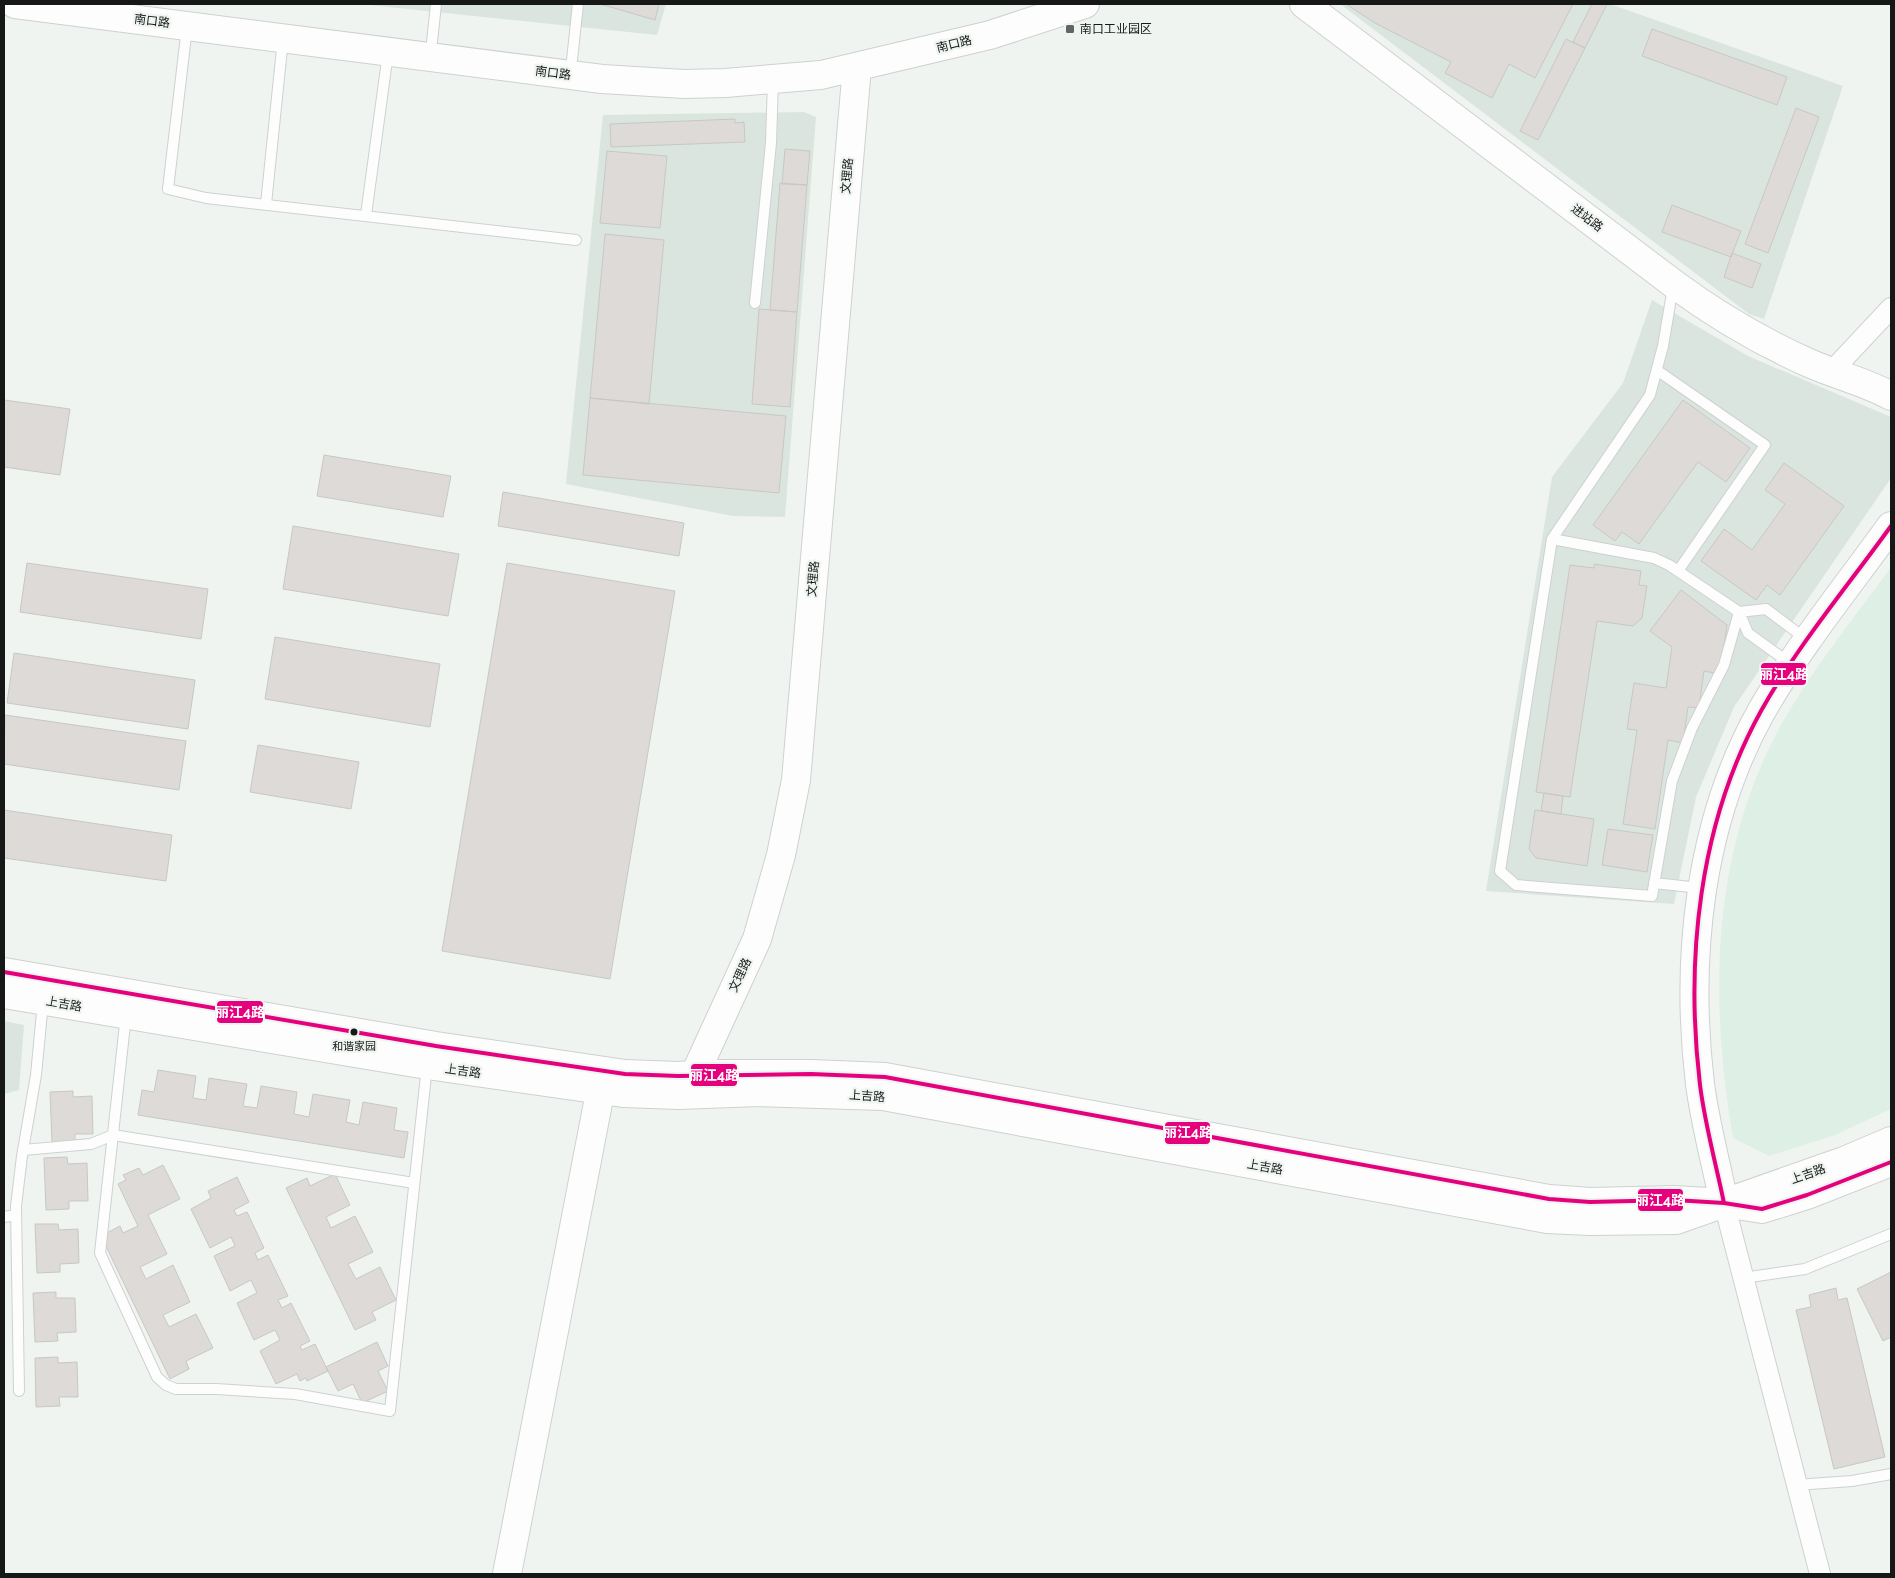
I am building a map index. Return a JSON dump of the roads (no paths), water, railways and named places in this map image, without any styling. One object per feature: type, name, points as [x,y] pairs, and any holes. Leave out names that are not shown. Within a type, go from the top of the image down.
[{"type":"main road","name":"南口路","points":[[15,4],[602,79],[643,83],[725,84],[821,75],[990,35],[1085,4]]},
{"type":"main road","name":"南口路","points":[[142,4],[572,60],[635,67],[684,69],[762,66],[809,61],[880,46],[1041,4]]},
{"type":"main road","name":"进站路","points":[[1304,4],[1674,284],[1740,327],[1831,372],[1889,394]]},
{"type":"main road","name":"文理路","points":[[695,1074],[757,938],[781,855],[796,780],[857,67]]},
{"type":"main road","points":[[1724,1202],[1701,1086],[1696,1043],[1695,958],[1703,889],[1720,809],[1731,777],[1760,714],[1792,664],[1891,526]]},
{"type":"main road","name":"上吉路","points":[[4,972],[436,1046],[610,1082],[650,1095],[758,1092],[883,1096],[1547,1219],[1598,1221],[1676,1220],[1844,1162],[1891,1141]]},
{"type":"main road","name":"上吉路","points":[[4,994],[427,1065],[610,1082],[651,1076],[695,1074],[802,1074],[885,1077],[1549,1199],[1590,1202],[1674,1200],[1724,1202],[1762,1209],[1816,1192],[1891,1162]]},
{"type":"main road","points":[[507,1574],[610,1082]]},
{"type":"main road","points":[[521,1574],[610,1082]]},
{"type":"street","points":[[1831,372],[1891,308]]},
{"type":"street","points":[[1724,1202],[1820,1574]]},
{"type":"lane","points":[[432,42],[436,4]]},
{"type":"lane","points":[[572,60],[578,4]]},
{"type":"lane","points":[[187,25],[168,189],[206,198],[576,240]]},
{"type":"lane","points":[[266,204],[284,38]]},
{"type":"lane","points":[[366,215],[388,52]]},
{"type":"lane","points":[[755,303],[772,143],[773,80]]},
{"type":"lane","points":[[1674,284],[1658,371],[1650,395],[1552,539],[1500,871],[1507,879],[1516,885],[1652,896],[1672,781],[1692,728],[1724,665],[1739,612]]},
{"type":"lane","points":[[1658,371],[1765,446],[1678,571]]},
{"type":"lane","points":[[1552,539],[1654,558],[1678,571],[1739,612],[1748,632],[1792,664]]},
{"type":"lane","points":[[1739,612],[1766,610],[1809,641]]},
{"type":"lane","points":[[1654,883],[1703,889]]},
{"type":"lane","points":[[19,1391],[16,1215],[23,1150],[36,1075],[43,1000]]},
{"type":"lane","points":[[126,1014],[100,1253],[157,1377],[166,1385],[176,1389],[216,1389],[295,1394],[390,1411],[427,1065]]},
{"type":"lane","points":[[23,1150],[91,1144],[113,1135],[414,1183]]},
{"type":"lane","points":[[4,1217],[16,1215]]},
{"type":"lane","points":[[1743,1278],[1805,1269],[1891,1234]]},
{"type":"lane","points":[[1796,1485],[1852,1481],[1891,1474]]},
{"type":"place","name":"南口工业园区","points":[[1070,29]]},
{"type":"place","name":"和谐家园","points":[[354,1032]]}]
